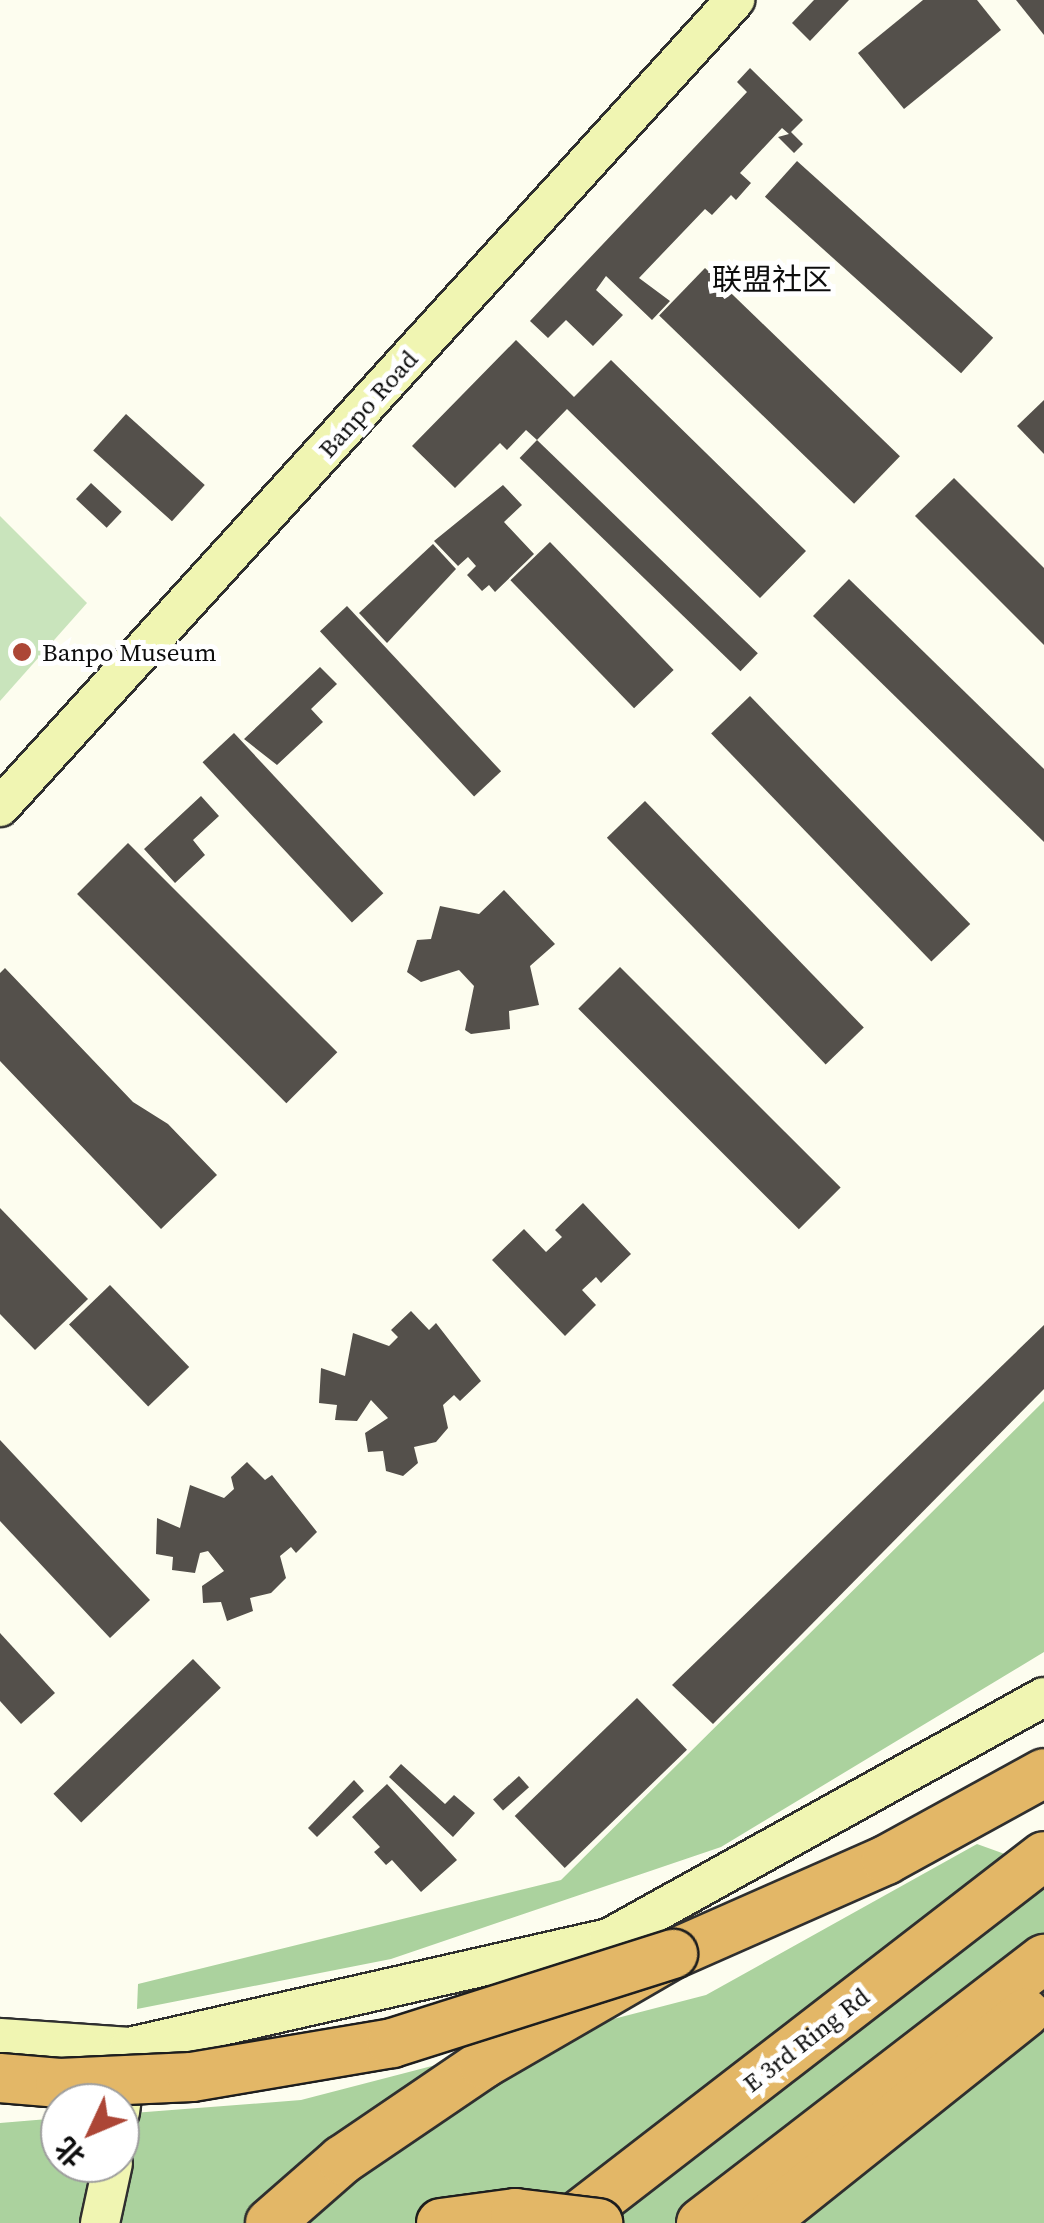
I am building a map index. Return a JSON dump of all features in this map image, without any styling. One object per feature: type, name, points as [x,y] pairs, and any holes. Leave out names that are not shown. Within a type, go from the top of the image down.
[{"type":"highway","points":[[270,2223],[342,2160],[483,2064],[673,1954],[886,1860],[1044,1773]]},
{"type":"highway","name":"E 3rd Ring Rd","points":[[569,2223],[1044,1856]]},
{"type":"highway","points":[[0,2078],[60,2083],[192,2078],[392,2042],[673,1954]]},
{"type":"highway","points":[[701,2223],[1044,1959]]},
{"type":"highway","points":[[762,2223],[1044,1997]]},
{"type":"highway","points":[[441,2223],[516,2213],[598,2223]]},
{"type":"street","name":"Banpo Road","points":[[0,807],[735,0]]},
{"type":"street","points":[[0,2038],[129,2047],[609,1938],[1044,1697]]},
{"type":"street","points":[[124,2083],[129,2047]]},
{"type":"street","points":[[100,2223],[109,2183]]},
{"type":"green space","name":"Banpo Museum","points":[[0,516],[87,603],[0,701]]},
{"type":"green space","points":[[1044,1401],[1044,1652],[721,1847],[391,1959],[137,2009],[138,1984],[561,1880]]},
{"type":"green space","points":[[977,1844],[1044,1868],[1044,2223],[0,2223],[0,2123],[40,2120],[40,2183],[140,2183],[140,2112],[301,2100],[706,1995]]},
{"type":"building","points":[[814,0],[849,0],[810,41],[792,23]]},
{"type":"building","points":[[923,0],[977,0],[1001,30],[904,109],[858,53]]},
{"type":"building","points":[[1016,0],[1044,0],[1044,35]]},
{"type":"building","points":[[750,68],[803,120],[791,132],[803,144],[794,153],[778,137],[789,134],[782,128],[740,173],[751,183],[736,200],[731,195],[712,215],[705,209],[639,278],[670,301],[652,320],[606,276],[596,290],[623,315],[593,346],[566,320],[548,338],[530,321],[747,92],[737,82]]},
{"type":"building","points":[[797,161],[993,338],[961,373],[765,197]]},
{"type":"building","points":[[705,268],[900,456],[854,504],[659,315]]},
{"type":"building","points":[[516,340],[574,397],[611,360],[806,551],[760,598],[567,409],[537,440],[526,430],[507,450],[500,443],[455,488],[412,446]]},
{"type":"building","points":[[1044,400],[1044,454],[1017,426]]},
{"type":"building","points":[[126,414],[205,485],[172,521],[93,450]]},
{"type":"building","points":[[537,440],[758,653],[740,671],[520,458]]},
{"type":"building","points":[[954,478],[1044,568],[1044,645],[915,516]]},
{"type":"building","points":[[91,483],[122,512],[107,528],[76,499]]},
{"type":"building","points":[[503,485],[522,505],[504,522],[534,554],[495,592],[489,585],[482,591],[467,575],[476,566],[468,557],[458,566],[434,541]]},
{"type":"building","points":[[550,542],[674,670],[634,708],[510,580]]},
{"type":"building","points":[[433,544],[456,569],[387,643],[359,613]]},
{"type":"building","points":[[849,579],[1044,769],[1044,842],[813,616]]},
{"type":"building","points":[[347,606],[501,771],[474,797],[320,631]]},
{"type":"building","points":[[320,667],[337,684],[311,709],[323,722],[277,765],[244,739]]},
{"type":"building","points":[[750,696],[970,924],[931,962],[711,734]]},
{"type":"building","points":[[234,733],[383,893],[352,922],[203,762]]},
{"type":"building","points":[[201,796],[219,816],[193,840],[205,855],[175,883],[144,849]]},
{"type":"building","points":[[645,801],[864,1028],[826,1064],[607,838]]},
{"type":"building","points":[[128,843],[337,1052],[286,1103],[77,894]]},
{"type":"building","points":[[504,890],[555,944],[530,966],[539,1005],[509,1011],[510,1029],[471,1034],[465,1030],[474,986],[459,970],[421,982],[407,972],[417,940],[431,939],[440,906],[479,914]]},
{"type":"building","points":[[620,967],[841,1188],[799,1229],[578,1009]]},
{"type":"building","points":[[5,968],[133,1102],[168,1124],[217,1175],[161,1229],[0,1061],[0,973]]},
{"type":"building","points":[[583,1203],[631,1254],[601,1283],[596,1277],[582,1290],[596,1305],[565,1336],[492,1260],[524,1229],[546,1252],[562,1237],[555,1230]]},
{"type":"building","points":[[0,1208],[88,1299],[35,1350],[0,1314]]},
{"type":"building","points":[[110,1285],[189,1367],[148,1407],[69,1325]]},
{"type":"building","points":[[411,1311],[429,1330],[436,1323],[481,1381],[460,1401],[454,1395],[443,1405],[448,1428],[436,1442],[414,1447],[418,1463],[403,1476],[386,1471],[383,1451],[368,1452],[365,1433],[388,1418],[371,1400],[357,1421],[335,1420],[337,1405],[319,1403],[321,1368],[345,1376],[353,1333],[389,1346],[398,1337],[391,1330]]},
{"type":"building","points":[[1044,1325],[1044,1389],[713,1724],[672,1685]]},
{"type":"building","points":[[0,1440],[150,1600],[110,1638],[0,1521]]},
{"type":"building","points":[[247,1462],[265,1480],[272,1475],[317,1532],[296,1553],[291,1547],[280,1556],[286,1578],[271,1593],[250,1598],[253,1611],[227,1621],[221,1602],[203,1603],[202,1586],[224,1571],[208,1551],[200,1553],[195,1573],[172,1570],[173,1557],[156,1554],[157,1518],[180,1528],[190,1485],[224,1498],[234,1489],[231,1477]]},
{"type":"building","points":[[0,1633],[55,1693],[21,1724],[0,1701]]},
{"type":"building","points":[[193,1659],[221,1688],[81,1823],[53,1794]]},
{"type":"building","points":[[637,1698],[687,1750],[565,1868],[515,1816]]},
{"type":"building","points":[[401,1764],[445,1804],[454,1795],[475,1813],[453,1837],[389,1777]]},
{"type":"building","points":[[519,1776],[529,1787],[503,1811],[493,1799]]},
{"type":"building","points":[[354,1780],[364,1791],[317,1837],[308,1828]]},
{"type":"building","points":[[387,1784],[457,1860],[421,1892],[392,1860],[386,1865],[374,1852],[380,1847],[352,1817]]},
{"type":"place","name":"Banpo Museum","points":[[22,652]]},
{"type":"district","name":"联盟社区","points":[[772,280]]}]
